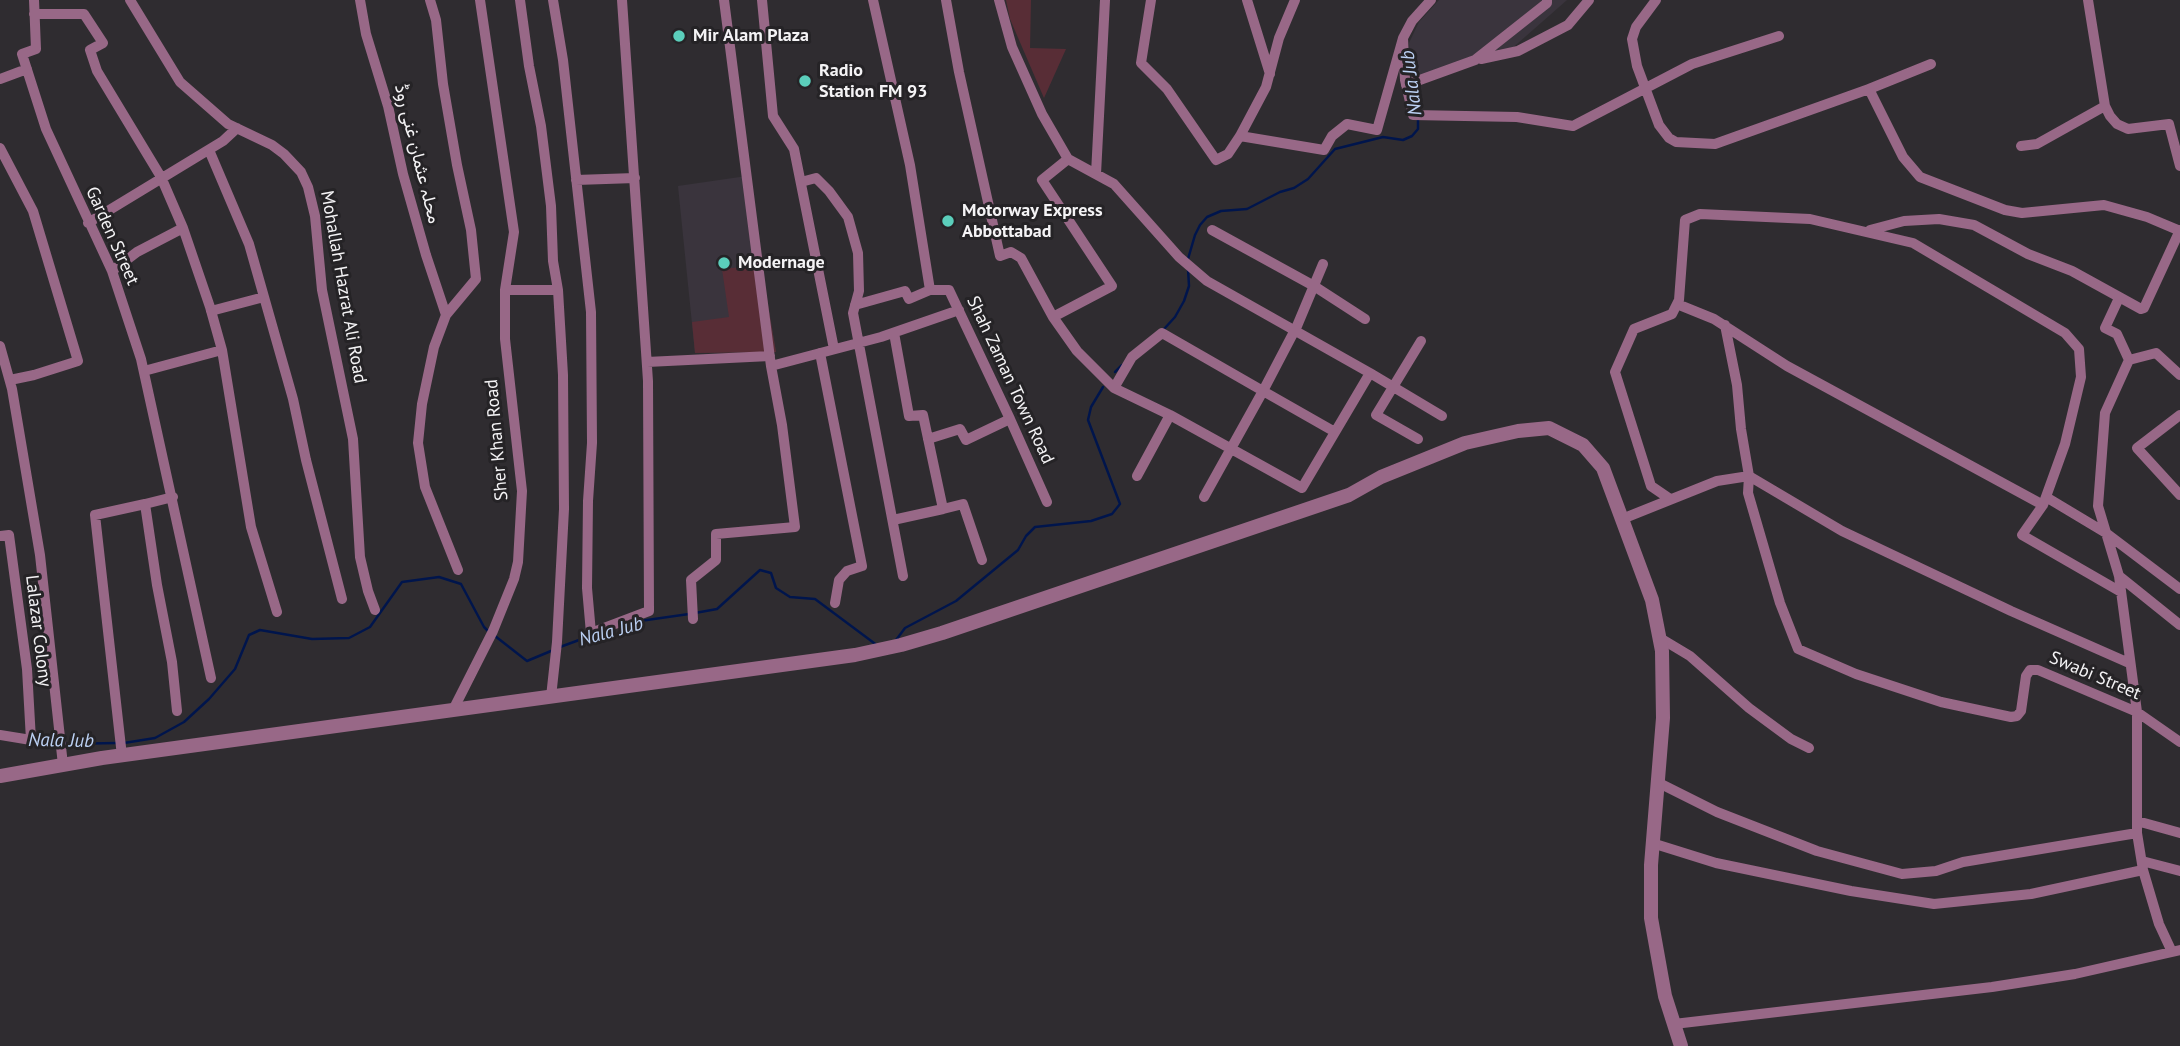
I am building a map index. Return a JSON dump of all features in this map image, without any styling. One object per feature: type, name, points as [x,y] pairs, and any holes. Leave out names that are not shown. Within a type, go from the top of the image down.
[{"type":"street","points":[[0,79],[27,68],[22,54],[36,49],[34,0]]},
{"type":"street","name":"Mohallah Hazrat Ali Road","points":[[130,0],[180,82],[205,106],[237,128],[272,145],[293,162],[301,172],[313,200],[322,290],[353,439],[360,557],[375,610]]},
{"type":"street","name":"محلہ عثمان غنی روڈ","points":[[360,0],[366,34],[388,106],[402,174],[446,315]]},
{"type":"street","points":[[430,0],[436,20],[443,84],[471,230],[476,279],[446,315],[434,347],[424,393],[418,443],[425,487],[458,570]]},
{"type":"street","name":"Sher Khan Road","points":[[453,710],[491,635],[514,579],[518,562],[522,491],[505,338],[505,290],[514,232],[480,0]]},
{"type":"street","points":[[520,0],[551,206],[563,375],[564,509],[557,642],[551,697]]},
{"type":"street","points":[[553,0],[563,60],[591,312],[592,443],[587,588],[591,633],[649,611],[647,362],[622,0]]},
{"type":"street","points":[[693,619],[691,580],[716,560],[716,534],[795,527],[782,425],[770,361],[724,0]]},
{"type":"street","points":[[762,0],[773,116],[794,149],[834,349]]},
{"type":"street","points":[[855,305],[905,290],[909,299],[930,290],[909,166],[873,0]]},
{"type":"street","points":[[946,0],[959,72],[1000,256],[1011,253],[1021,258],[1053,317],[1088,365],[1114,388],[1170,415],[1302,488],[1370,373]]},
{"type":"street","points":[[999,0],[1012,47],[1042,114],[1068,159],[1114,184],[1182,260],[1207,281],[1442,416]]},
{"type":"street","points":[[1096,174],[1105,0]]},
{"type":"street","points":[[1151,0],[1141,63],[1167,89],[1216,160],[1228,154],[1266,87],[1279,38],[1295,0]]},
{"type":"street","points":[[1247,0],[1270,74]]},
{"type":"street","points":[[1240,136],[1324,150],[1332,136],[1347,124],[1377,131],[1403,38],[1412,22],[1431,0]]},
{"type":"street","points":[[1475,60],[1547,3],[1547,0]]},
{"type":"street","points":[[1406,85],[1475,60],[1518,51],[1568,25],[1589,0]]},
{"type":"street","points":[[1656,0],[1636,27],[1632,39],[1637,66],[1659,125],[1669,138],[1676,142],[1715,144],[1931,64]]},
{"type":"street","points":[[2088,0],[2105,106],[2117,124],[2128,129],[2169,124],[2180,166]]},
{"type":"street","points":[[34,14],[84,14],[103,43],[90,50],[97,71],[161,177],[183,228],[222,350],[251,527],[277,612]]},
{"type":"street","points":[[1403,38],[1406,85],[1413,116],[1517,117],[1573,126],[1692,64],[1779,36]]},
{"type":"street","name":"Garden Street","points":[[27,68],[46,129],[112,271],[144,371],[211,678]]},
{"type":"street","points":[[1867,231],[1904,221],[1939,219],[1974,225],[2028,254],[2072,271],[2141,309],[2144,308],[2180,231],[2147,217],[2104,205],[2022,213],[2005,210],[1920,177],[1903,157],[1869,89]]},
{"type":"street","points":[[2021,146],[2032,146],[2046,140],[2105,106]]},
{"type":"street","points":[[88,223],[209,150],[233,134],[237,128]]},
{"type":"street","points":[[0,148],[33,211],[78,361],[10,380]]},
{"type":"street","points":[[209,150],[248,244],[264,297],[293,399],[342,599]]},
{"type":"street","points":[[1053,317],[1112,286],[1042,180],[1068,159]]},
{"type":"street","points":[[576,180],[635,178]]},
{"type":"street","points":[[801,182],[816,178],[829,191],[848,217],[858,253],[859,290],[853,313],[903,576]]},
{"type":"street","points":[[1671,499],[1651,486],[1615,372],[1634,328],[1672,314],[1677,304],[1685,220],[1700,214],[1810,219],[1913,243],[2065,333],[2079,349],[2081,377],[2065,444],[2044,501],[2022,535],[2121,592]]},
{"type":"street","points":[[112,271],[138,252],[183,228]]},
{"type":"street","points":[[1212,230],[1314,286],[1365,319]]},
{"type":"street","points":[[1203,497],[1295,330],[1323,264]]},
{"type":"street","points":[[505,290],[558,290]]},
{"type":"street","name":"Shah Zaman Town Road","points":[[930,290],[949,290],[1047,502]]},
{"type":"street","points":[[211,311],[264,297]]},
{"type":"street","points":[[1674,1024],[1992,988],[2075,974],[2176,951],[2159,925],[2143,865],[2137,827],[2137,712],[2119,576],[2098,506],[2105,413],[2129,360],[2117,334],[2105,328],[2119,298]]},
{"type":"street","points":[[1677,304],[1714,319],[1787,366],[2106,533],[2180,589]]},
{"type":"street","points":[[647,362],[770,361],[820,353],[894,333],[959,310]]},
{"type":"street","points":[[1725,326],[1736,375],[1749,476]]},
{"type":"street","points":[[894,333],[909,416],[923,415],[943,509]]},
{"type":"street","points":[[1114,388],[1132,357],[1162,333],[1335,432]]},
{"type":"street","points":[[1418,439],[1376,415],[1421,341]]},
{"type":"street","points":[[0,346],[10,380],[40,555],[63,765]]},
{"type":"street","points":[[144,371],[222,350]]},
{"type":"street","points":[[820,353],[862,566],[847,571],[839,580],[835,603]]},
{"type":"street","points":[[2129,360],[2156,353],[2180,375]]},
{"type":"street","points":[[1137,475],[1170,415]]},
{"type":"street","points":[[2180,415],[2137,448],[2180,495]]},
{"type":"street","points":[[928,439],[960,429],[966,440],[1010,419]]},
{"type":"street","points":[[0,776],[122,756],[855,655],[901,645],[942,634],[1349,495],[1381,477],[1465,443],[1518,431],[1549,428],[1583,445],[1602,468],[1652,600],[1662,651],[1663,718],[1652,844],[1651,918],[1665,996],[1681,1046]]},
{"type":"street","points":[[1622,519],[1717,481],[1749,476],[1842,531],[2129,663]]},
{"type":"street","name":"Swabi Street","points":[[1749,476],[1748,493],[1751,505],[1780,603],[1798,649],[1856,674],[1941,702],[2011,717],[2017,716],[2021,711],[2026,676],[2031,670],[2038,670],[2137,712],[2180,742]]},
{"type":"street","points":[[122,756],[94,515],[173,497]]},
{"type":"street","points":[[145,504],[172,662],[177,711]]},
{"type":"street","points":[[893,520],[963,504],[982,560]]},
{"type":"street","name":"Lalazar Colony","points":[[0,536],[9,535],[15,596],[27,669],[32,740],[0,736]]},
{"type":"street","points":[[2119,576],[2180,625]]},
{"type":"street","points":[[1660,638],[1690,656],[1749,708],[1791,739],[1809,748]]},
{"type":"street","points":[[1657,782],[1717,812],[1805,846],[1902,874],[1937,871],[1963,862],[2137,827],[2180,833]]},
{"type":"street","points":[[1652,844],[1716,863],[1851,891],[1934,904],[2031,894],[2143,865],[2180,871]]},
{"type":"shaded area","points":[[1006,0],[1031,0],[1030,48],[1066,49],[1044,98],[1010,19]]},
{"type":"shaded area","points":[[1439,0],[1567,0],[1509,51],[1412,85],[1409,43],[1419,22]]},
{"type":"shaded area","name":"Modernage","points":[[747,176],[776,352],[695,353],[678,186]]},
{"type":"shaded area","points":[[761,265],[776,352],[695,353],[692,322],[729,317],[722,269]]},
{"type":"waterway","name":"Nala Jub","points":[[1188,259],[1195,235],[1207,217],[1221,211],[1247,209],[1294,188],[1308,179],[1335,149],[1383,137],[1403,140],[1412,136],[1418,129],[1418,118]]},
{"type":"waterway","name":"Nala Jub","points":[[1164,329],[1184,301],[1189,286],[1188,269]]},
{"type":"waterway","name":"Nala Jub","points":[[1115,372],[1122,365]]},
{"type":"waterway","name":"Nala Jub","points":[[896,640],[905,628],[956,601],[1018,550],[1035,527],[1091,521],[1112,514],[1120,504],[1088,420],[1091,407],[1103,387]]},
{"type":"waterway","name":"Nala Jub","points":[[695,613],[717,609],[760,570],[771,573],[776,588],[790,597],[815,599],[878,646]]},
{"type":"waterway","name":"Nala Jub","points":[[124,743],[155,738],[184,722],[235,669],[249,635],[260,630],[312,639],[349,638],[370,627],[402,582],[439,577],[461,584],[489,632]]},
{"type":"waterway","name":"Nala Jub","points":[[633,622],[689,614]]},
{"type":"waterway","name":"Nala Jub","points":[[495,636],[527,661],[551,651]]},
{"type":"waterway","name":"Nala Jub","points":[[560,647],[590,636]]},
{"type":"waterway","name":"Nala Jub","points":[[33,743],[58,745]]},
{"type":"waterway","name":"Nala Jub","points":[[64,744],[117,743]]},
{"type":"place","name":"Mir Alam Plaza","points":[[679,36]]},
{"type":"place","name":"Radio Station FM 93","points":[[805,81]]},
{"type":"place","name":"Motorway Express Abbottabad","points":[[948,221]]},
{"type":"place","name":"Modernage","points":[[724,263]]}]
